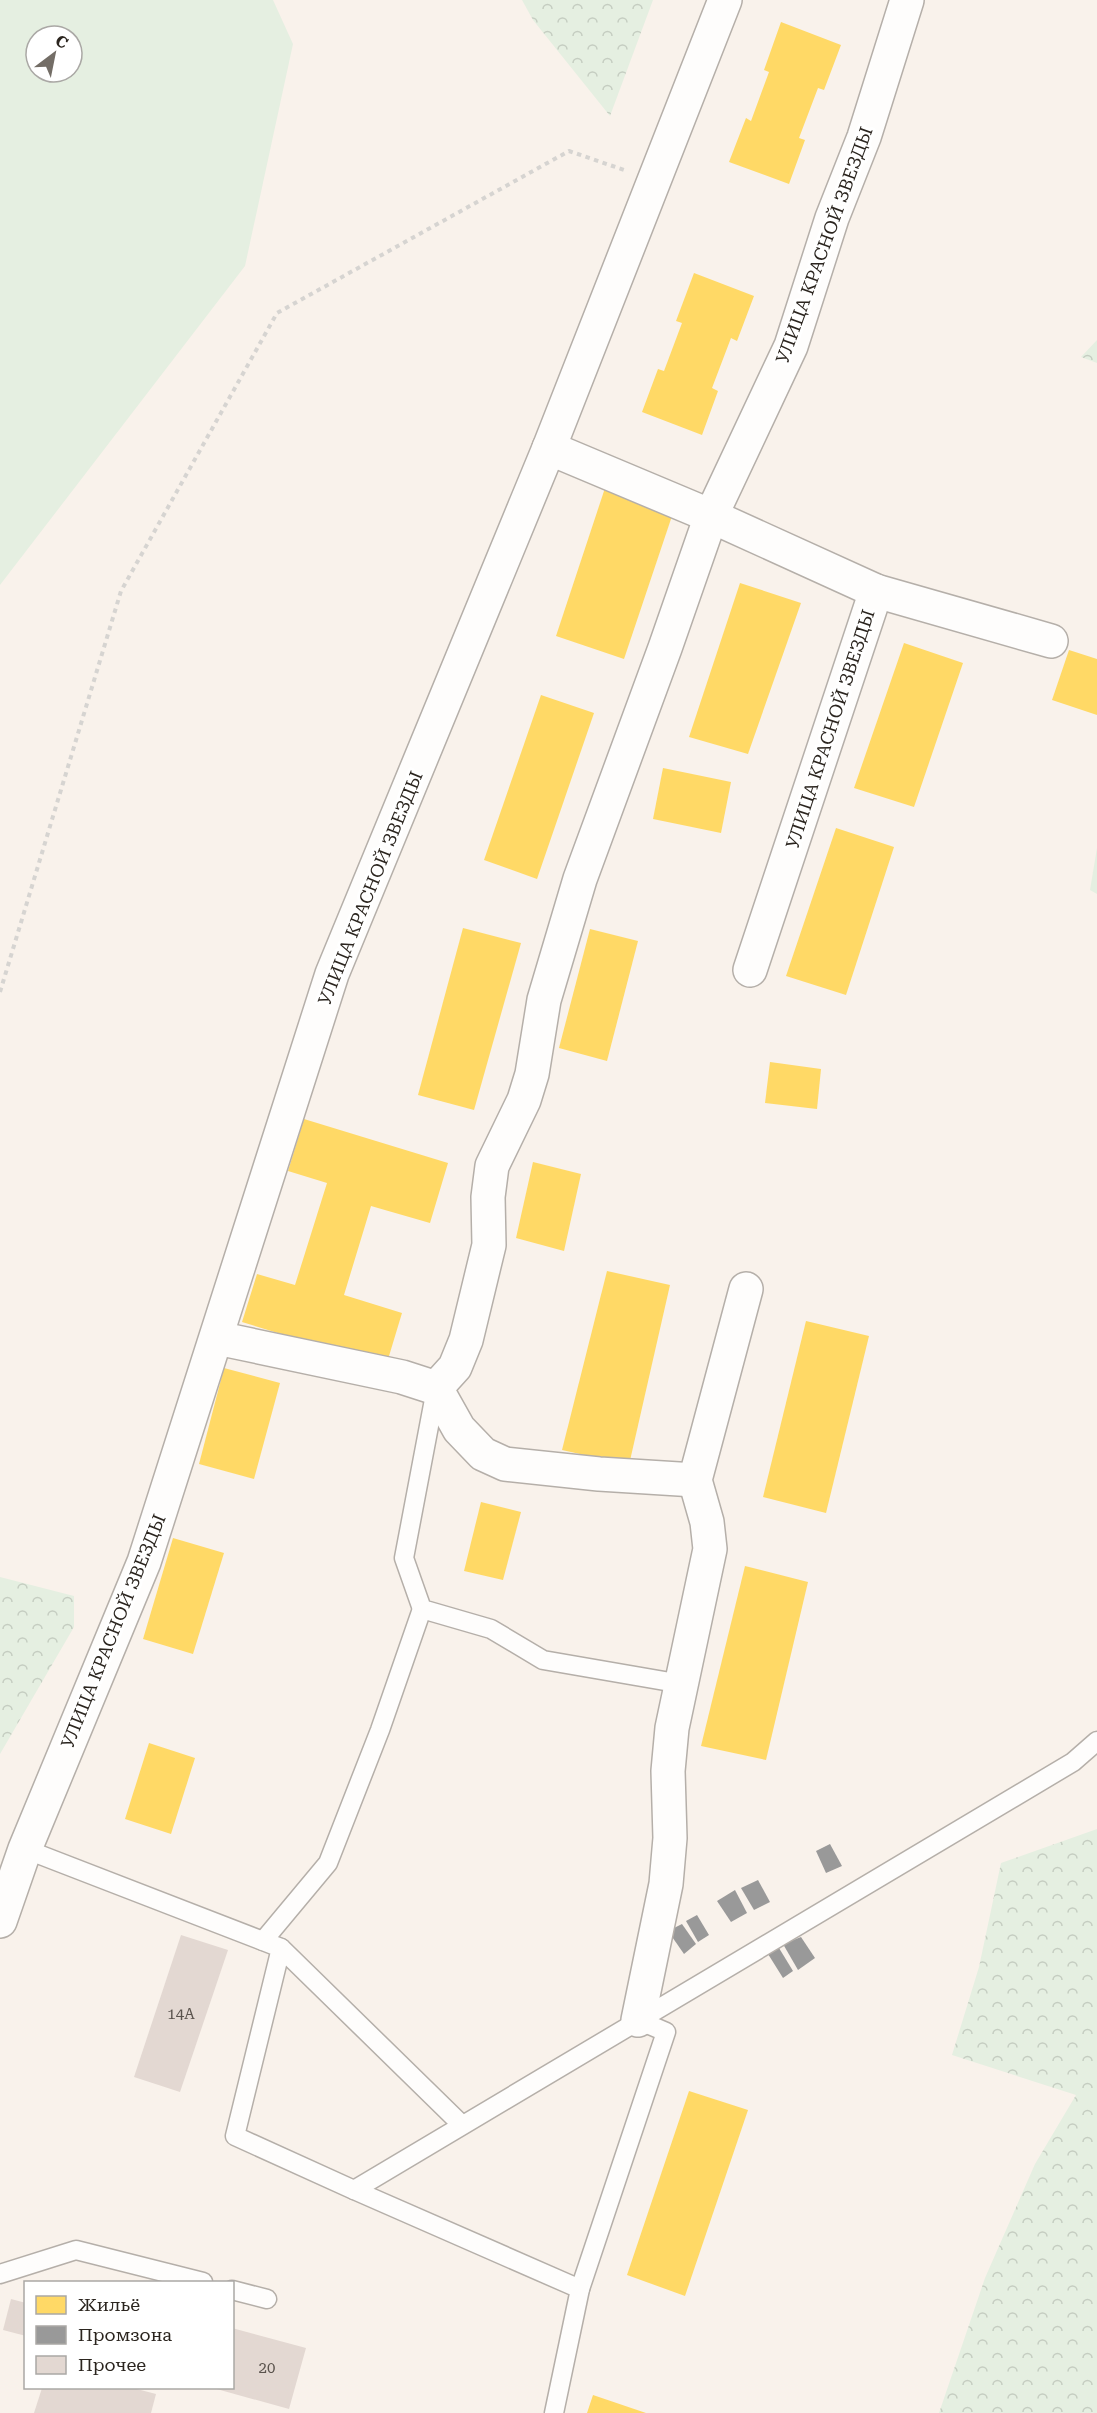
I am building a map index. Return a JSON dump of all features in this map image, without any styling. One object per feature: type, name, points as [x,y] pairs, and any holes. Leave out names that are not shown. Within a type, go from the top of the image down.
[{"type":"street","name":"УЛИЦА КРАСНОЙ ЗВЕЗДЫ","points":[[0,1921],[25,1849],[144,1562],[332,974],[549,448],[725,0]]},
{"type":"street","name":"УЛИЦА КРАСНОЙ ЗВЕЗДЫ","points":[[436,1388],[455,1367],[466,1340],[489,1245],[488,1197],[492,1166],[524,1100],[532,1074],[544,1000],[580,879],[662,658],[711,516],[791,346],[832,218],[864,137],[907,0]]},
{"type":"street","name":"УЛИЦА КРАСНОЙ ЗВЕЗДЫ","points":[[549,448],[711,516],[876,591],[1051,641]]},
{"type":"street","name":"УЛИЦА КРАСНОЙ ЗВЕЗДЫ","points":[[750,970],[876,591]]},
{"type":"street","points":[[638,2020],[666,1884],[670,1838],[668,1771],[672,1728],[710,1549],[707,1522],[695,1480],[746,1288]]},
{"type":"street","points":[[217,1338],[402,1377],[436,1388],[467,1437],[483,1454],[505,1464],[599,1474],[695,1480]]},
{"type":"lane","points":[[263,1941],[328,1863],[380,1730],[422,1609],[404,1558],[436,1388]]},
{"type":"lane","points":[[422,1609],[491,1629],[543,1660],[682,1684]]},
{"type":"lane","points":[[354,2190],[1063,1768],[1097,1741]]},
{"type":"lane","points":[[25,1849],[281,1948],[462,2125]]},
{"type":"lane","points":[[281,1948],[235,2136],[580,2289]]},
{"type":"lane","points":[[554,2413],[580,2289],[666,2032],[638,2020]]},
{"type":"lane","points":[[0,2274],[76,2250],[195,2281]]},
{"type":"lane","points":[[234,2291],[267,2299]]},
{"type":"path","points":[[0,992],[121,591],[277,313],[569,151],[654,180]]},
{"type":"green space","points":[[0,0],[273,0],[293,44],[245,266],[0,585]]},
{"type":"green space","points":[[522,0],[653,0],[610,116],[533,20]]},
{"type":"green space","points":[[1097,340],[1097,363],[1081,357]]},
{"type":"green space","points":[[1097,848],[1097,894],[1090,890]]},
{"type":"green space","points":[[0,1577],[74,1596],[74,1627],[0,1754]]},
{"type":"green space","points":[[1097,1829],[1097,2413],[939,2413],[985,2278],[1035,2164],[1076,2095],[952,2055],[979,1967],[1001,1863]]},
{"type":"building: Жильё","points":[[781,22],[841,45],[824,90],[818,88],[799,138],[805,140],[789,184],[729,162],[746,118],[751,121],[769,72],[764,70]]},
{"type":"building: Жильё","points":[[694,273],[754,296],[737,341],[731,338],[712,388],[718,391],[702,435],[642,412],[658,369],[664,371],[682,323],[676,321]]},
{"type":"building: Жильё","points":[[605,488],[673,513],[624,659],[556,636]]},
{"type":"building: Жильё","points":[[740,583],[801,603],[748,754],[689,737]]},
{"type":"building: Жильё","points":[[904,643],[963,663],[914,807],[854,788]]},
{"type":"building: Жильё","points":[[1069,650],[1097,659],[1097,715],[1052,700]]},
{"type":"building: Жильё","points":[[541,695],[594,713],[537,879],[484,860]]},
{"type":"building: Жильё","points":[[663,768],[731,782],[721,833],[653,819]]},
{"type":"building: Жильё","points":[[836,828],[894,847],[846,995],[786,976]]},
{"type":"building: Жильё","points":[[463,928],[521,943],[474,1110],[418,1095]]},
{"type":"building: Жильё","points":[[590,929],[638,941],[607,1061],[559,1048]]},
{"type":"building: Жильё","points":[[770,1062],[821,1069],[817,1109],[765,1103]]},
{"type":"building: Жильё","points":[[304,1119],[448,1163],[430,1223],[371,1206],[344,1295],[402,1313],[386,1366],[242,1322],[257,1274],[295,1285],[327,1183],[288,1171]]},
{"type":"building: Жильё","points":[[533,1162],[581,1174],[564,1251],[516,1238]]},
{"type":"building: Жильё","points":[[607,1271],[670,1285],[629,1465],[562,1450]]},
{"type":"building: Жильё","points":[[806,1321],[869,1336],[826,1513],[763,1497]]},
{"type":"building: Жильё","points":[[224,1368],[280,1383],[254,1479],[199,1464]]},
{"type":"building: Жильё","points":[[481,1502],[521,1512],[503,1580],[464,1571]]},
{"type":"building: Жильё","points":[[173,1538],[224,1553],[193,1654],[143,1639]]},
{"type":"building: Жильё","points":[[745,1566],[808,1582],[766,1760],[701,1746]]},
{"type":"building: Жильё","points":[[149,1743],[195,1758],[171,1834],[125,1819]]},
{"type":"building: Жильё","points":[[689,2091],[748,2110],[685,2296],[627,2275]]},
{"type":"building: Жильё","points":[[593,2395],[646,2413],[587,2413]]},
{"type":"building: Промзона","points":[[830,1844],[842,1866],[826,1873],[816,1851]]},
{"type":"building: Промзона","points":[[758,1880],[770,1902],[754,1910],[741,1888]]},
{"type":"building: Промзона","points":[[735,1890],[747,1913],[731,1922],[717,1901]]},
{"type":"building: Промзона","points":[[697,1915],[709,1935],[698,1942],[686,1921]]},
{"type":"building: Промзона","points":[[682,1924],[696,1944],[684,1954],[668,1931]]},
{"type":"building: Промзона","points":[[801,1937],[815,1958],[798,1970],[783,1944]]},
{"type":"building: Промзона","points":[[779,1948],[793,1971],[783,1978],[768,1954]]},
{"type":"building: Прочее","points":[[181,1935],[228,1950],[180,2092],[134,2077]]},
{"type":"building: Прочее","points":[[11,2299],[24,2302],[24,2335],[3,2330]]},
{"type":"building: Прочее","points":[[234,2329],[306,2348],[289,2409],[217,2389],[234,2389]]},
{"type":"building: Прочее","points":[[42,2389],[137,2389],[156,2394],[151,2413],[34,2413]]}]
